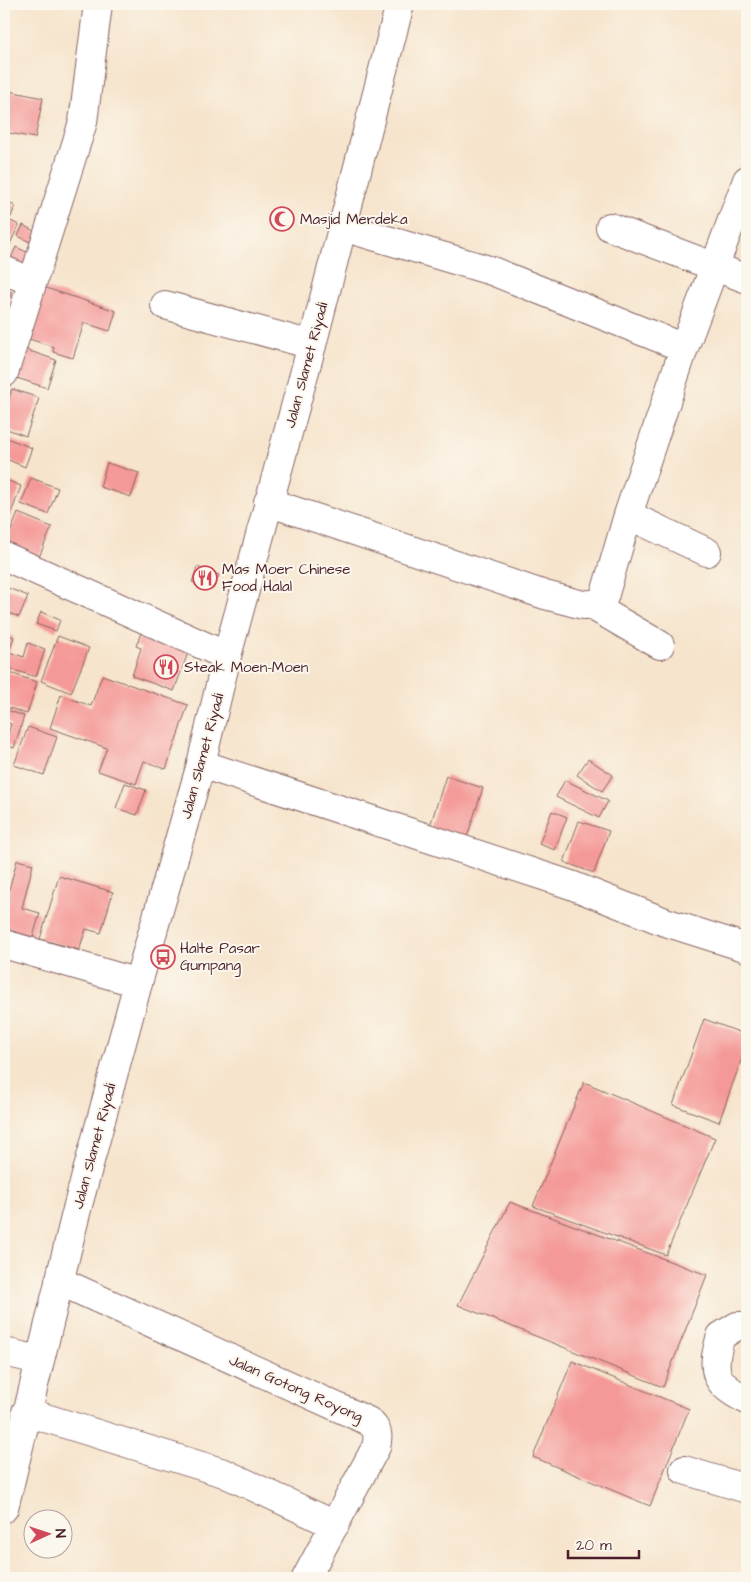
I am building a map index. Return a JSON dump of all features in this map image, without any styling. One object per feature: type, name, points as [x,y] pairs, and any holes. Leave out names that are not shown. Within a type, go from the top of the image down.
[{"type":"street","points":[[4,373],[83,122],[98,4]]},
{"type":"street","name":"Jalan Slamet Riyadi","points":[[4,1508],[38,1360],[76,1209],[201,764],[227,656],[312,345],[400,4]]},
{"type":"street","points":[[268,502],[545,595],[583,605],[600,603],[604,597],[628,515],[684,348],[716,268],[747,180]]},
{"type":"street","points":[[342,227],[492,271],[684,348]]},
{"type":"street","points":[[610,227],[747,279]]},
{"type":"street","points":[[4,270],[32,282]]},
{"type":"street","points":[[165,305],[312,345]]},
{"type":"street","points":[[628,515],[707,552]]},
{"type":"street","points":[[4,556],[227,656]]},
{"type":"street","points":[[592,605],[660,645]]},
{"type":"street","points":[[201,764],[571,885],[666,922],[747,948]]},
{"type":"street","points":[[4,944],[138,983]]},
{"type":"street","name":"Jalan Gotong Royong","points":[[59,1281],[368,1421],[376,1428],[379,1437],[376,1447],[306,1578]]},
{"type":"street","points":[[747,1326],[737,1326],[721,1336],[715,1356],[718,1377],[728,1391],[747,1400]]},
{"type":"street","points":[[4,1352],[38,1360]]},
{"type":"street","points":[[26,1412],[224,1473],[334,1525]]},
{"type":"street","points":[[684,1470],[747,1489]]},
{"type":"building","points":[[4,90],[43,98],[35,138],[4,132]]},
{"type":"building","points":[[4,201],[15,206],[11,217],[4,214]]},
{"type":"building","points":[[4,218],[19,225],[5,254],[4,253]]},
{"type":"building","points":[[23,225],[41,235],[36,245],[18,236]]},
{"type":"building","points":[[16,247],[33,255],[23,275],[7,267]]},
{"type":"building","points":[[37,285],[116,311],[110,331],[84,323],[73,358],[53,352],[54,347],[26,338]]},
{"type":"building","points":[[4,288],[12,292],[6,304],[4,303]]},
{"type":"building","points":[[24,349],[56,360],[47,388],[14,377]]},
{"type":"building","points":[[12,389],[39,398],[26,436],[4,428],[4,412]]},
{"type":"building","points":[[4,437],[32,448],[25,467],[4,458]]},
{"type":"building","points":[[107,463],[139,473],[131,497],[100,487]]},
{"type":"building","points":[[31,478],[58,488],[48,514],[21,504]]},
{"type":"building","points":[[4,479],[21,486],[4,533]]},
{"type":"building","points":[[18,513],[52,527],[39,557],[6,543]]},
{"type":"building","name":"Mas Moer Chinese Food Halal","points":[[197,567],[219,575],[213,589],[192,582]]},
{"type":"building","points":[[8,588],[28,596],[19,617],[4,611],[4,599]]},
{"type":"building","points":[[41,612],[60,620],[56,631],[36,624]]},
{"type":"building","points":[[4,633],[14,637],[9,652],[24,657],[28,643],[45,649],[36,677],[4,667]]},
{"type":"building","points":[[141,633],[189,650],[174,691],[132,676],[141,648],[136,646]]},
{"type":"building","points":[[58,636],[89,648],[71,693],[41,681]]},
{"type":"building","points":[[4,671],[37,682],[27,714],[4,706]]},
{"type":"building","points":[[102,675],[188,705],[166,769],[144,761],[136,784],[98,771],[107,748],[50,728],[61,695],[91,706]]},
{"type":"building","points":[[4,709],[24,716],[14,748],[4,744],[4,733],[8,734],[11,724],[4,721]]},
{"type":"building","points":[[28,727],[57,737],[44,775],[14,765]]},
{"type":"building","points":[[588,759],[613,775],[602,791],[577,775]]},
{"type":"building","points":[[446,776],[483,788],[466,840],[429,829]]},
{"type":"building","points":[[565,780],[608,801],[599,818],[556,797]]},
{"type":"building","points":[[125,783],[146,790],[137,815],[116,808]]},
{"type":"building","points":[[552,811],[567,817],[555,850],[539,844]]},
{"type":"building","points":[[579,821],[609,831],[594,873],[564,862]]},
{"type":"building","points":[[17,860],[33,864],[22,908],[40,913],[33,937],[4,929],[4,909]]},
{"type":"building","points":[[59,876],[113,892],[101,933],[86,929],[79,950],[40,939]]},
{"type":"building","points":[[704,1019],[747,1035],[747,1044],[719,1122],[673,1105]]},
{"type":"building","points":[[584,1082],[715,1138],[666,1255],[533,1206]]},
{"type":"building","points":[[510,1202],[707,1275],[663,1387],[458,1305]]},
{"type":"building","points":[[572,1361],[689,1409],[650,1506],[533,1457]]},
{"type":"place","name":"Masjid Merdeka","points":[[282,219]]},
{"type":"place","name":"Mas Moer Chinese Food Halal","points":[[205,578]]},
{"type":"place","name":"Steak Moen-Moen","points":[[166,667]]},
{"type":"place","name":"Halte Pasar Gumpang","points":[[163,957]]}]
